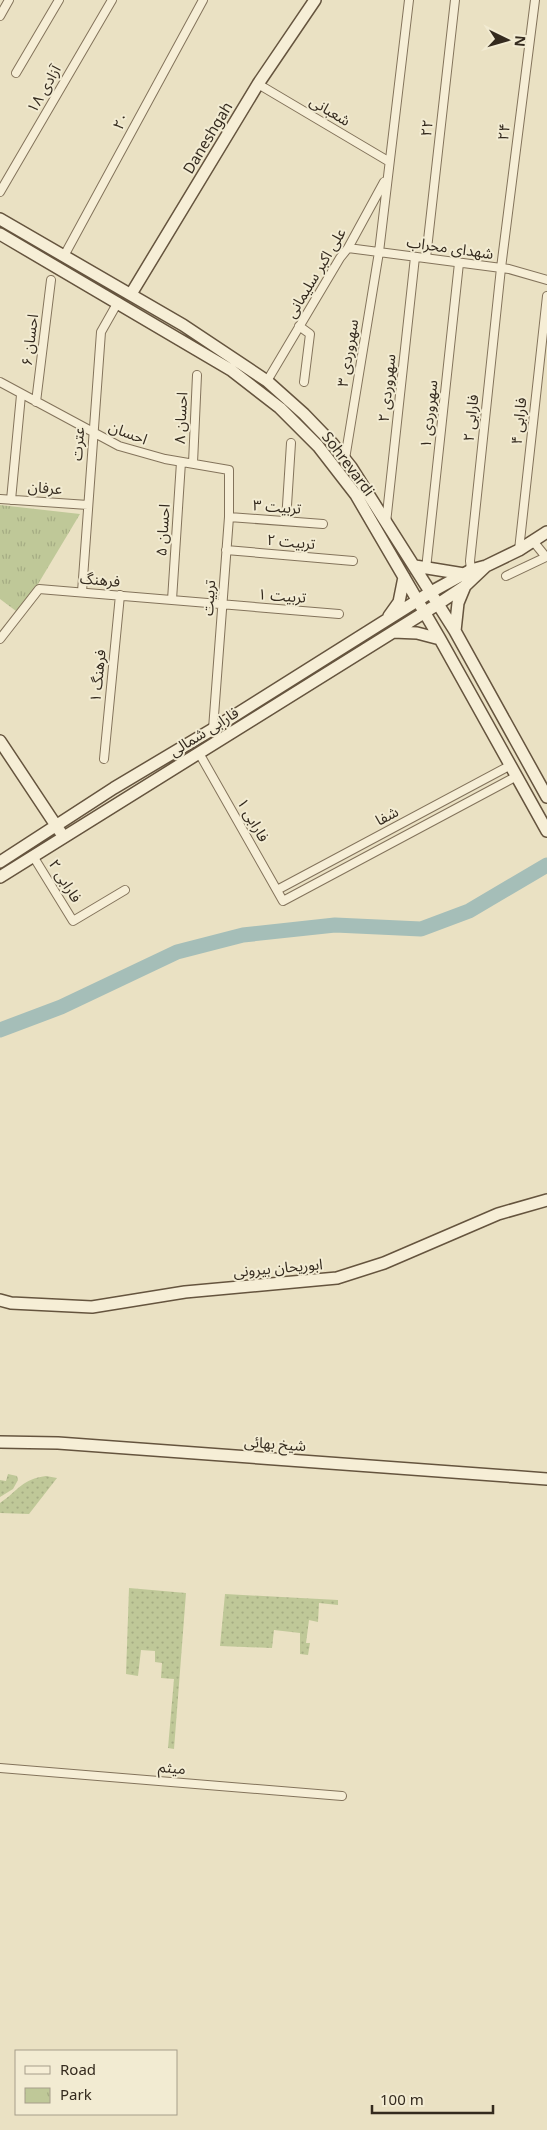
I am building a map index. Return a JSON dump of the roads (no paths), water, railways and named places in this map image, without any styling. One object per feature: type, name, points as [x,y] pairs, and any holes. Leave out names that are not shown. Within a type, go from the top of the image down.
[{"type":"street","points":[[0,16],[9,0]]},
{"type":"street","points":[[16,73],[59,0]]},
{"type":"street","name":"آزادی ۱۸","points":[[0,192],[112,0]]},
{"type":"street","name":"۲۰","points":[[64,256],[203,0]]},
{"type":"street","name":"Daneshgah","points":[[131,294],[258,84],[315,0]]},
{"type":"street","name":"علی اکبر سلیمانی","points":[[379,252],[388,162],[409,0]]},
{"type":"street","name":"۲۲","points":[[426,258],[455,0]]},
{"type":"street","name":"۲۴","points":[[501,268],[535,0]]},
{"type":"street","name":"شعبانی","points":[[258,84],[388,162]]},
{"type":"street","name":"علی اکبر سلیمانی","points":[[267,381],[340,258],[348,248],[387,178]]},
{"type":"street","name":"Sohrevardi","points":[[0,219],[131,294],[224,351],[267,381],[304,414],[345,459],[386,523],[420,568],[431,592],[456,631],[547,797]]},
{"type":"street","name":"Sohrevardi","points":[[0,234],[231,370],[280,408],[318,446],[356,495],[418,600],[547,831]]},
{"type":"street","name":"شهدای محراب","points":[[348,248],[501,268],[547,280]]},
{"type":"street","name":"سهروردی ۳","points":[[345,459],[379,252]]},
{"type":"street","name":"سهروردی ۲","points":[[386,523],[415,257]]},
{"type":"street","name":"سهروردی ۱","points":[[420,568],[459,263]]},
{"type":"street","name":"فارابی ۲","points":[[467,572],[470,561],[501,268]]},
{"type":"street","name":"احسان ۶","points":[[36,402],[51,280]]},
{"type":"street","name":"فارابی ۴","points":[[519,550],[547,296]]},
{"type":"street","name":"عترت","points":[[82,592],[101,332],[118,302]]},
{"type":"street","points":[[299,326],[310,334],[304,382]]},
{"type":"street","name":"احسان ۸","points":[[193,463],[197,375]]},
{"type":"street","name":"احسان","points":[[0,382],[21,395],[119,446],[146,455],[229,470]]},
{"type":"street","points":[[11,500],[21,395]]},
{"type":"street","points":[[286,521],[291,443]]},
{"type":"street","name":"احسان ۵","points":[[172,600],[181,462]]},
{"type":"street","name":"تربیت","points":[[212,729],[229,517],[229,470]]},
{"type":"street","name":"عرفان","points":[[0,499],[88,505]]},
{"type":"street","name":"تربیت ۳","points":[[229,517],[323,524]]},
{"type":"street","points":[[431,592],[467,572],[486,566],[519,550],[547,532]]},
{"type":"street","points":[[506,576],[547,556],[533,541]]},
{"type":"street","name":"تربیت ۲","points":[[226,550],[353,561]]},
{"type":"street","points":[[438,604],[465,586],[486,566]]},
{"type":"street","points":[[420,568],[467,572]]},
{"type":"street","points":[[404,577],[399,602],[382,623],[385,635],[417,633],[440,639]]},
{"type":"street","points":[[456,631],[458,603],[465,586]]},
{"type":"street","name":"فرهنگ","points":[[0,640],[39,589],[222,605]]},
{"type":"street","name":"فارابی شمالی","points":[[0,862],[114,788],[431,592]]},
{"type":"street","name":"فرهنگ ۱","points":[[104,759],[120,595]]},
{"type":"street","name":"فارابی شمالی","points":[[0,877],[438,604]]},
{"type":"street","name":"تربیت ۱","points":[[222,605],[340,614]]},
{"type":"street","points":[[0,741],[64,837]]},
{"type":"street","name":"فارابی ۱","points":[[199,753],[283,901]]},
{"type":"street","name":"شفا","points":[[277,890],[511,765]]},
{"type":"street","points":[[495,774],[500,784]]},
{"type":"street","name":"شفا","points":[[283,901],[517,776]]},
{"type":"street","points":[[424,812],[430,822]]},
{"type":"street","name":"فارابی ۲","points":[[33,856],[73,921],[125,890]]},
{"type":"street","name":"ابوریحان بیرونی","points":[[0,1300],[11,1303],[92,1307],[185,1292],[337,1278],[384,1263],[498,1214],[547,1200]]},
{"type":"street","name":"شیخ بهائی","points":[[0,1442],[58,1443],[547,1479]]},
{"type":"street","name":"میثم","points":[[0,1768],[342,1796]]},
{"type":"waterway","points":[[0,1030],[61,1007],[177,952],[243,935],[335,925],[421,929],[469,911],[547,865]]}]
